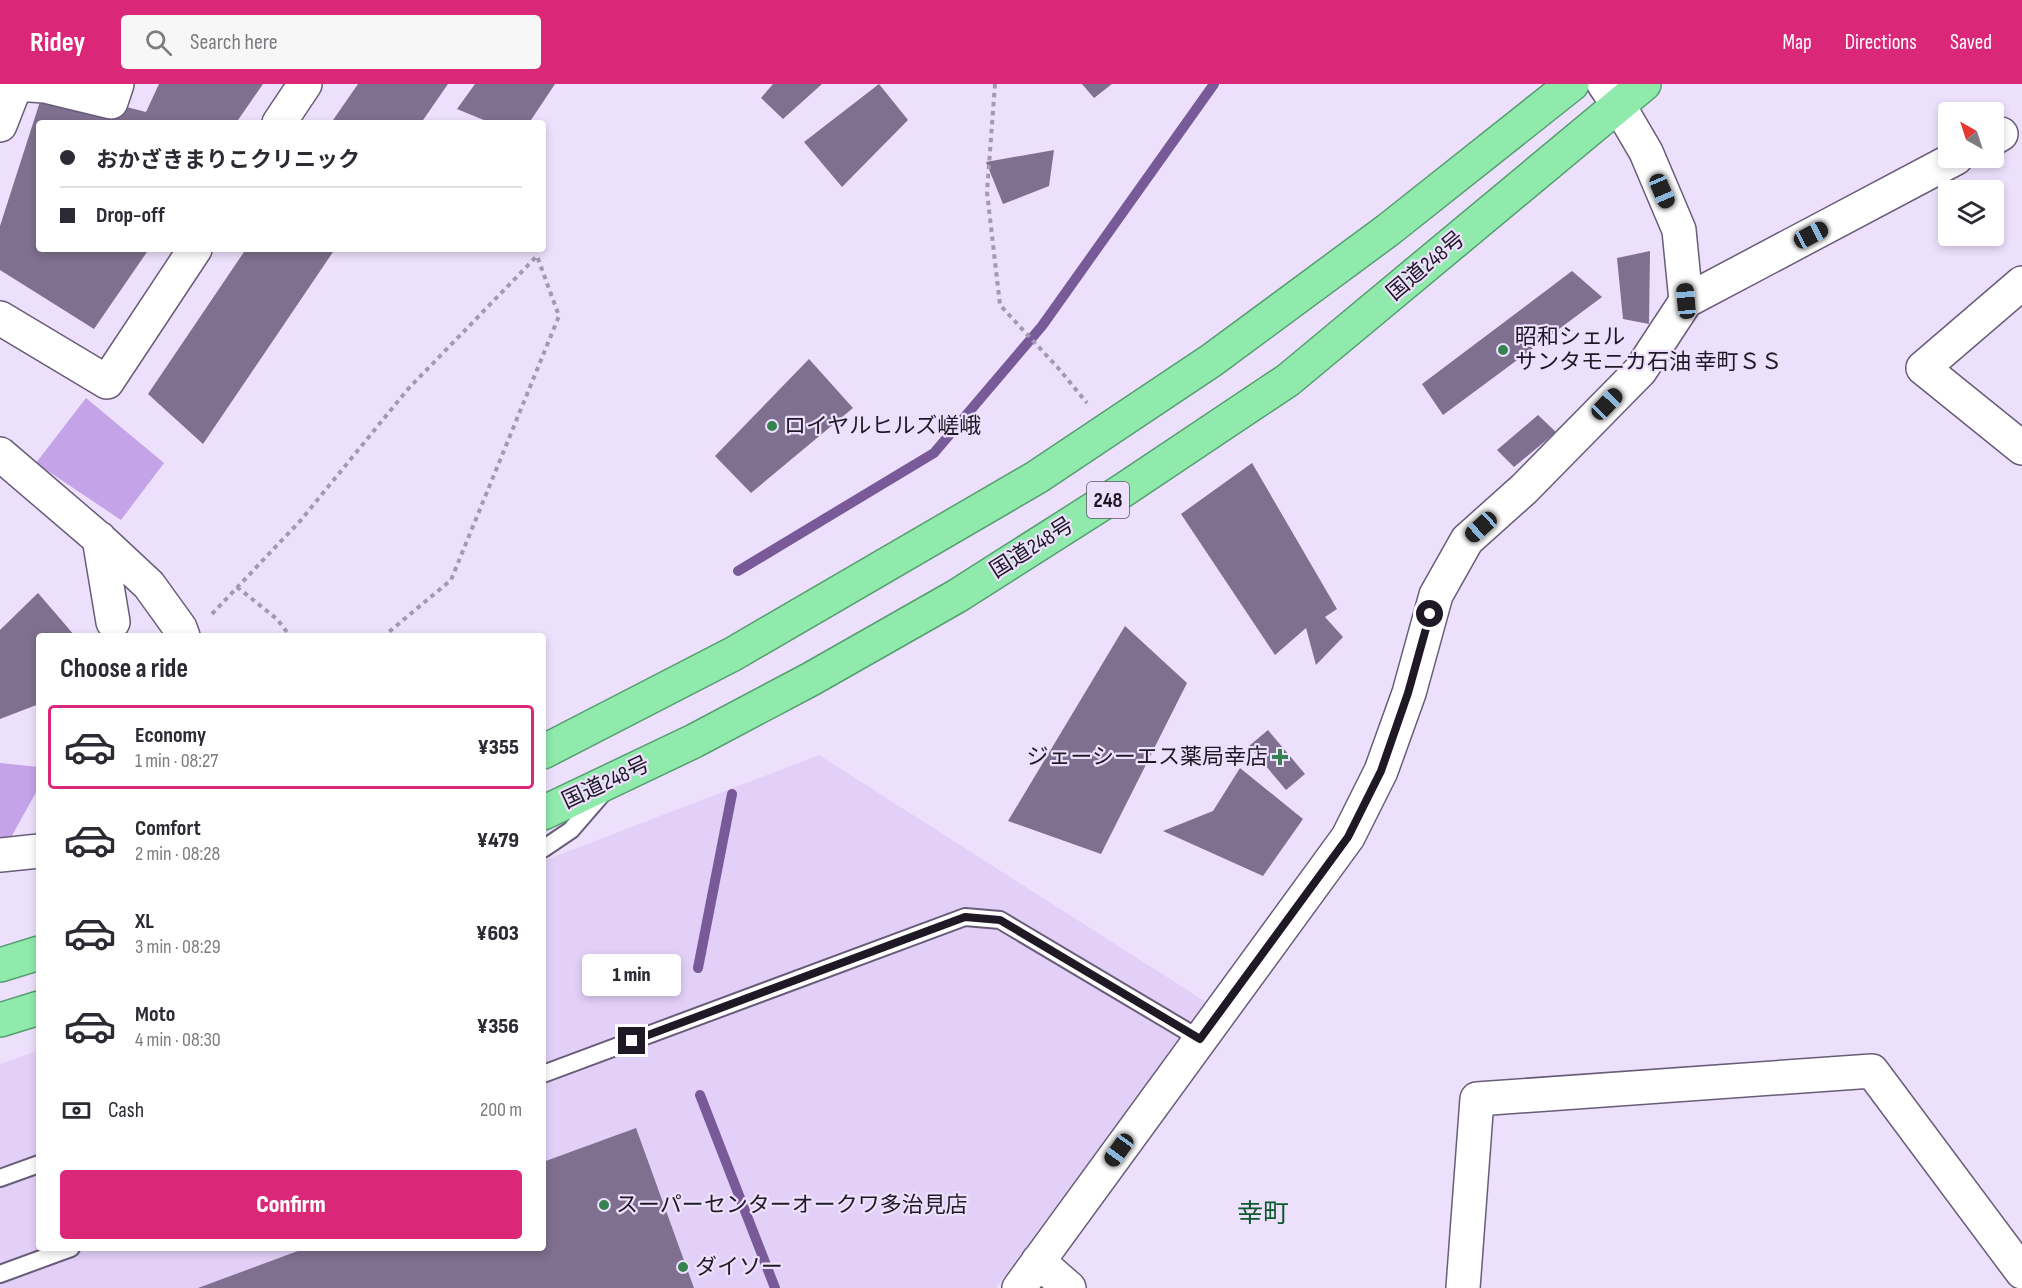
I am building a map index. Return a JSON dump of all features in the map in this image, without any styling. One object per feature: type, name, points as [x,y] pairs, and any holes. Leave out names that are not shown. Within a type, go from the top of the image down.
[{"type":"highway","name":"248","points":[[546,750],[734,654],[1037,477],[1212,360],[1379,237],[1572,84]]},
{"type":"highway","name":"248","points":[[1611,95],[1644,84]]},
{"type":"highway","name":"国道248号","points":[[546,812],[614,781],[811,679],[957,596],[1122,491],[1278,387],[1611,95]]},
{"type":"highway","points":[[0,965],[36,954]]},
{"type":"highway","points":[[0,1020],[36,1009]]},
{"type":"street","points":[[0,124],[16,84],[45,86],[111,102],[117,84]]},
{"type":"street","points":[[281,120],[305,84]]},
{"type":"street","points":[[1611,95],[1646,152],[1679,230],[1686,301]]},
{"type":"street","points":[[1019,1288],[1348,837],[1381,771],[1408,693],[1436,595],[1467,540],[1524,489],[1640,370],[1686,301],[1938,168]]},
{"type":"street","points":[[0,318],[107,382],[193,252]]},
{"type":"street","points":[[2022,283],[1923,368],[2022,448]]},
{"type":"street","points":[[0,454],[99,538],[149,585],[182,633]]},
{"type":"street","points":[[99,538],[113,622]]},
{"type":"street","points":[[0,855],[36,851]]},
{"type":"street","points":[[1463,1288],[1477,1099],[1872,1071],[2022,1272]]},
{"type":"street","points":[[1038,1261],[1069,1288]]},
{"type":"lane","points":[[546,847],[571,830],[614,781]]},
{"type":"lane","points":[[546,1073],[965,917],[1000,920],[1200,1039]]},
{"type":"lane","points":[[0,1178],[36,1165]]},
{"type":"lane","points":[[0,1274],[63,1251]]},
{"type":"path","points":[[995,84],[987,192],[1000,305],[1059,369],[1108,429]]},
{"type":"path","points":[[288,633],[278,619],[237,587],[301,520],[408,389],[537,256],[559,316],[451,580],[388,633]]},
{"type":"shaded area","points":[[86,398],[164,463],[121,520],[36,463]]},
{"type":"shaded area","points":[[819,755],[1206,1002],[996,1288],[0,1288],[0,1064],[36,1051],[36,1251],[546,1251],[546,860]]},
{"type":"shaded area","points":[[0,763],[36,767],[36,792],[0,857]]},
{"type":"building","points":[[159,84],[263,84],[238,120],[36,120],[36,252],[147,252],[94,329],[0,270],[0,226],[45,86],[146,112]]},
{"type":"building","points":[[358,84],[448,84],[423,120],[333,120]]},
{"type":"building","points":[[475,84],[555,84],[531,120],[484,120],[457,109]]},
{"type":"building","points":[[773,84],[822,84],[783,119],[761,98]]},
{"type":"building","points":[[879,84],[908,120],[842,187],[804,142]]},
{"type":"building","points":[[1082,84],[1112,84],[1094,98]]},
{"type":"building","points":[[1054,150],[1049,186],[1003,204],[986,162]]},
{"type":"building","points":[[1650,251],[1649,324],[1623,319],[1617,258]]},
{"type":"building","points":[[244,252],[333,252],[203,444],[148,394]]},
{"type":"building","points":[[1572,271],[1602,297],[1443,415],[1422,384]]},
{"type":"building","points":[[809,359],[853,408],[751,493],[715,456]]},
{"type":"building","points":[[1538,415],[1556,432],[1514,467],[1497,450]]},
{"type":"building","points":[[1252,463],[1337,609],[1325,617],[1343,637],[1316,665],[1306,628],[1275,655],[1181,514]]},
{"type":"building","points":[[38,593],[72,633],[36,633],[36,705],[0,719],[0,630]]},
{"type":"building","points":[[1125,626],[1187,683],[1101,854],[1008,821]]},
{"type":"building","points":[[1268,730],[1305,774],[1286,790],[1249,746]]},
{"type":"building","points":[[1240,768],[1303,819],[1263,876],[1163,831],[1213,811]]},
{"type":"building","name":"スーパーセンターオークワ多治見店","points":[[636,1128],[694,1288],[198,1288],[298,1251],[546,1251],[546,1161]]},
{"type":"waterway","points":[[738,571],[934,453],[1042,326],[1214,84]]},
{"type":"waterway","points":[[698,968],[732,794]]},
{"type":"waterway","points":[[700,1095],[775,1288]]},
{"type":"place","name":"昭和シェル サンタモニカ石油 幸町ＳＳ","points":[[1503,350]]},
{"type":"place","name":"ロイヤルヒルズ嵯峨","points":[[772,426]]},
{"type":"place","name":"ジェーシーエス薬局幸店","points":[[1280,757]]},
{"type":"place","name":"スーパーセンターオークワ多治見店","points":[[604,1205]]},
{"type":"place","name":"ダイソー","points":[[683,1267]]},
{"type":"district","name":"幸町","points":[[1263,1214]]},
{"type":"route","points":[[632,1041],[965,917],[1000,920],[1200,1039],[1348,837],[1381,771],[1408,693],[1430,614]]}]
